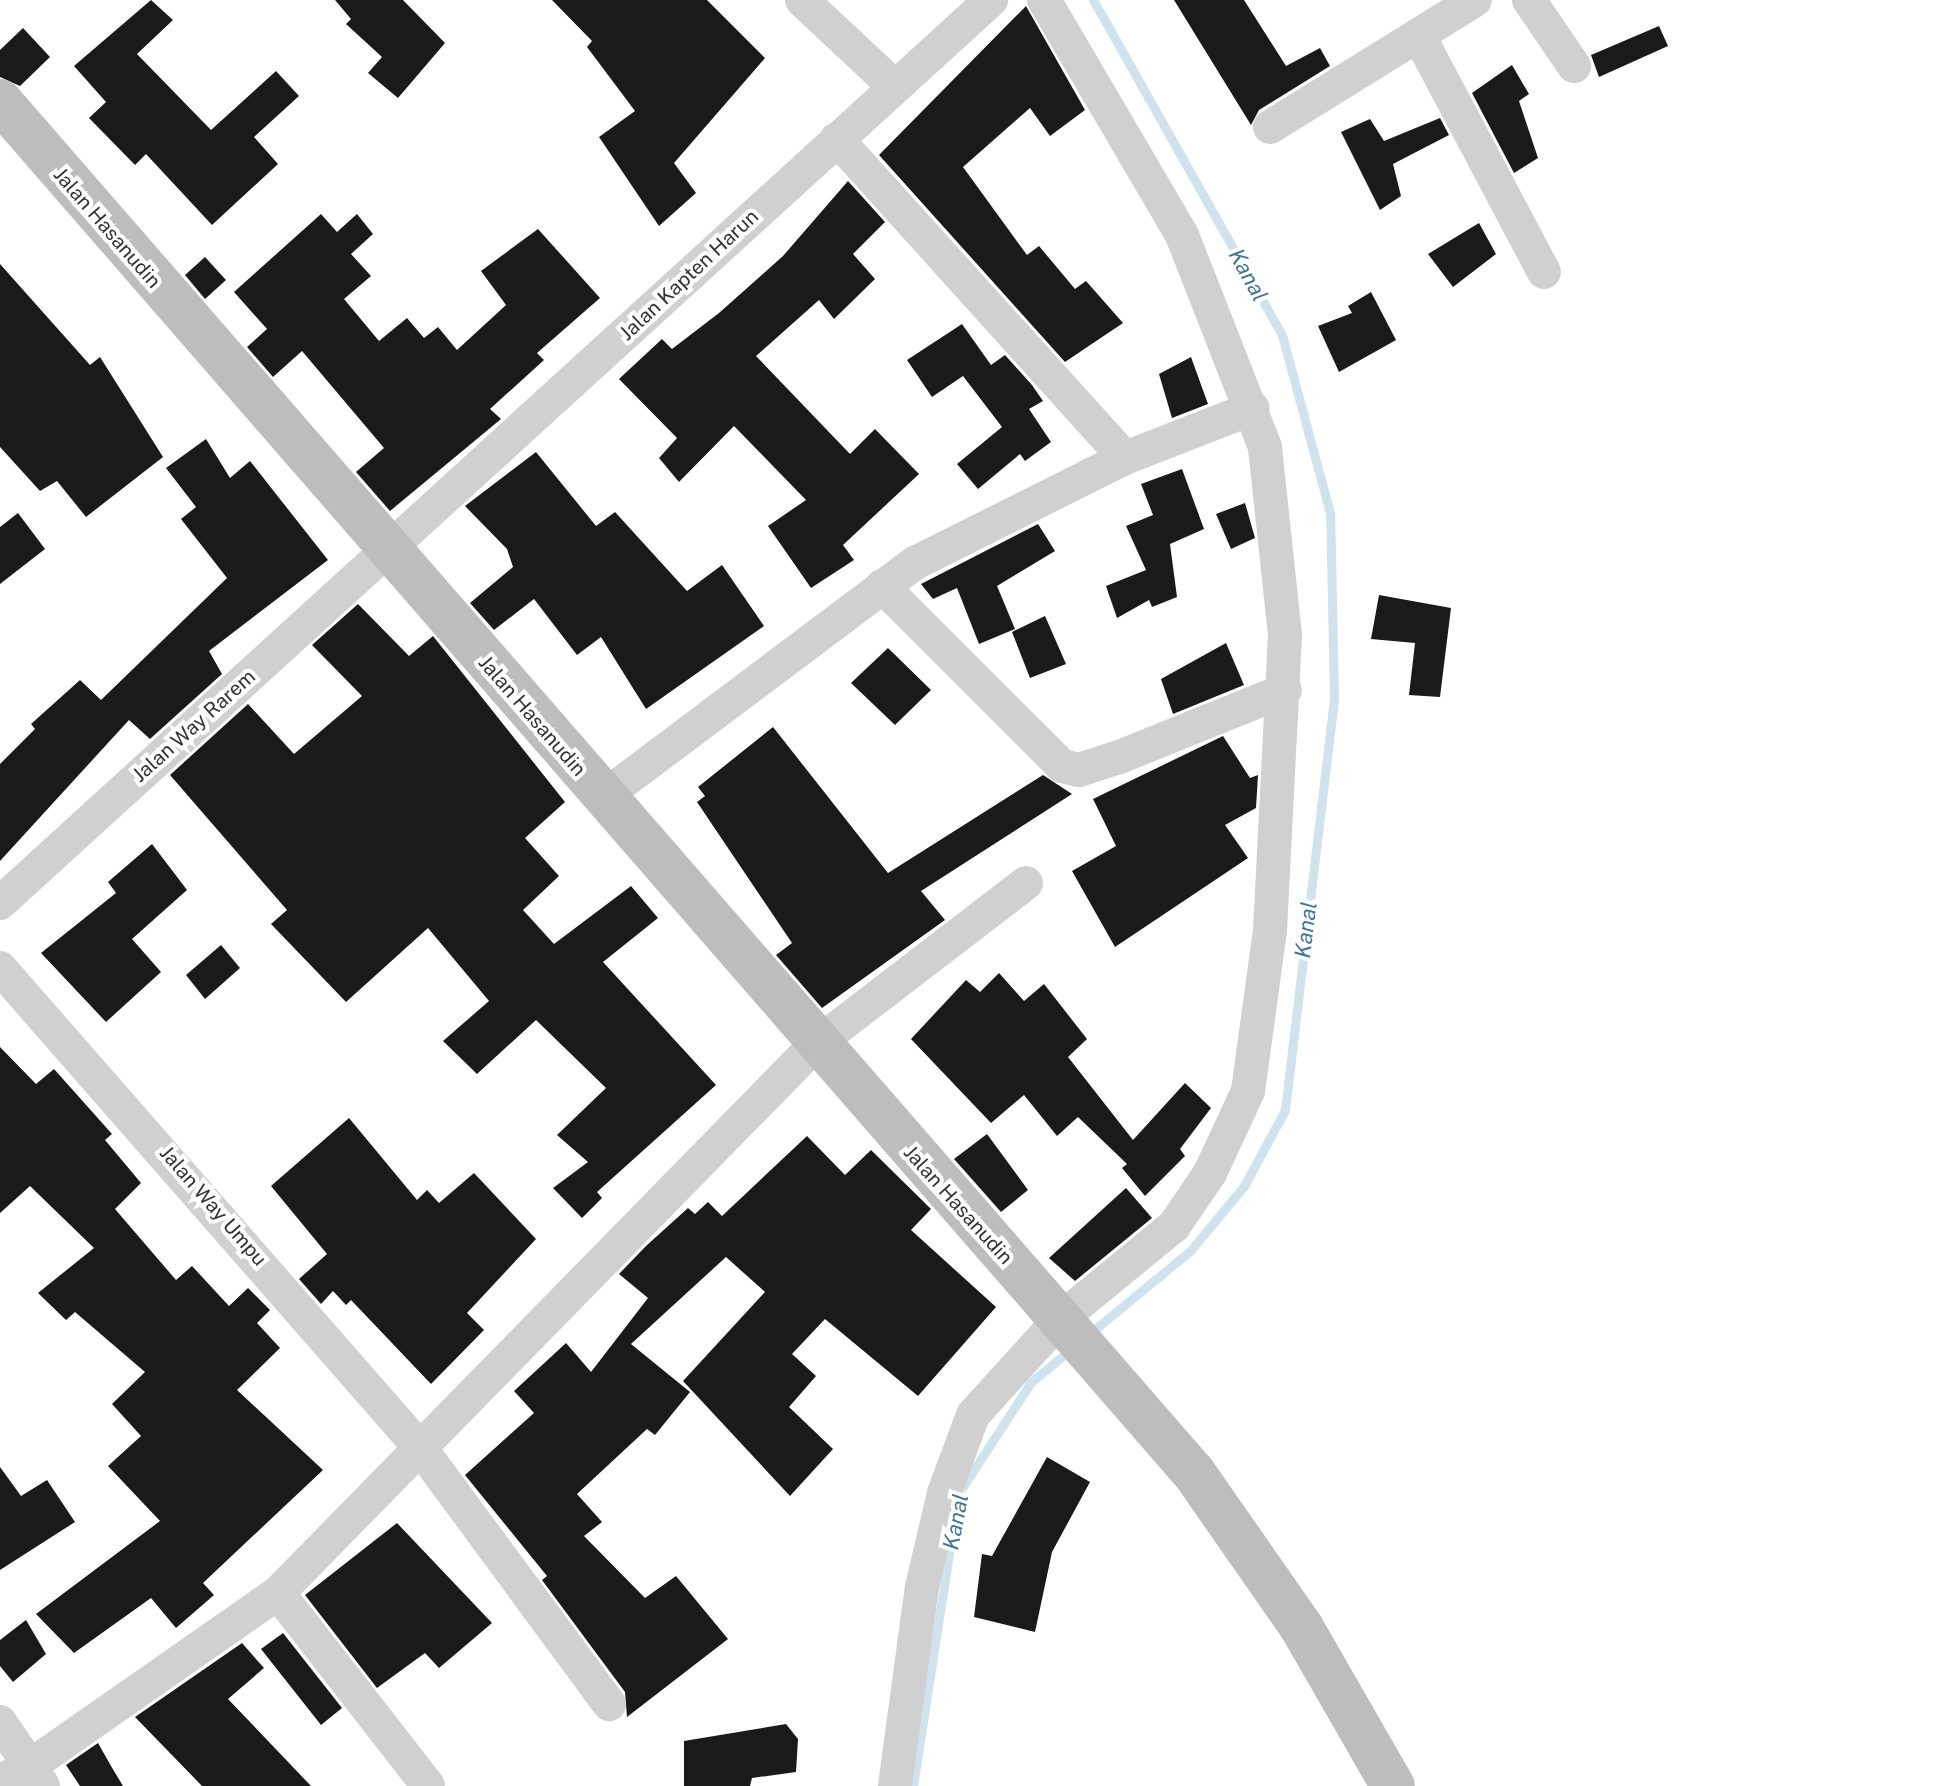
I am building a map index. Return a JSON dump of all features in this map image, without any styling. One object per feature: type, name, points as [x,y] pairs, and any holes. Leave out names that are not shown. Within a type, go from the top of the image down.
[{"type":"main road","name":"Jalan Hasanudin","points":[[0,101],[815,1045],[1106,1370],[1246,1544],[1393,1786]]},
{"type":"street","points":[[802,0],[895,87]]},
{"type":"street","name":"Jalan Kapten Harun","points":[[391,553],[991,0]]},
{"type":"street","points":[[895,1786],[922,1587],[944,1493],[973,1415],[1064,1324],[1174,1226],[1239,1116],[1270,931],[1285,690],[1276,512],[1253,408],[1182,235],[1044,0]]},
{"type":"street","points":[[1270,127],[1475,0]]},
{"type":"street","points":[[1529,0],[1574,66]]},
{"type":"street","points":[[1419,36],[1544,272]]},
{"type":"street","points":[[837,139],[1125,458]]},
{"type":"street","points":[[603,797],[882,586],[1125,458],[1253,408]]},
{"type":"street","name":"Jalan Way Rarem","points":[[0,903],[391,553]]},
{"type":"street","points":[[882,586],[1062,766],[1079,770],[1117,758],[1285,690]]},
{"type":"street","points":[[0,1781],[37,1776],[278,1593],[815,1045],[1026,883]]},
{"type":"street","name":"Jalan Way Umpu","points":[[0,968],[421,1449],[609,1704]]},
{"type":"street","points":[[278,1593],[428,1786]]},
{"type":"street","points":[[0,1722],[37,1776]]},
{"type":"building","points":[[151,0],[173,20],[137,54],[211,130],[276,71],[299,96],[254,137],[278,164],[212,225],[146,154],[135,165],[89,118],[106,102],[74,66]]},
{"type":"building","points":[[335,0],[403,0],[445,43],[398,98],[368,73],[382,57],[346,24],[351,19]]},
{"type":"building","points":[[552,0],[707,0],[765,58],[674,163],[696,193],[659,226],[599,137],[635,111],[587,47],[592,41]]},
{"type":"building","points":[[1174,0],[1244,0],[1286,66],[1320,48],[1330,66],[1259,110],[1251,125]]},
{"type":"building","points":[[1026,6],[1085,110],[1050,136],[1030,108],[963,167],[1027,255],[1039,246],[1075,289],[1086,281],[1123,323],[1065,362],[879,155]]},
{"type":"building","points":[[1659,26],[1668,46],[1599,77],[1591,55]]},
{"type":"building","points":[[23,28],[50,57],[20,86],[0,77],[0,50]]},
{"type":"building","points":[[1512,65],[1529,94],[1519,101],[1538,158],[1514,173],[1472,93]]},
{"type":"building","points":[[1440,118],[1449,135],[1393,164],[1401,196],[1380,210],[1341,132],[1370,119],[1384,141]]},
{"type":"building","points":[[848,181],[885,222],[853,254],[875,279],[834,319],[819,300],[756,356],[850,454],[875,429],[919,474],[843,545],[854,560],[811,588],[768,526],[806,500],[734,426],[679,482],[659,458],[677,438],[619,379],[662,339],[672,349],[719,313],[783,256]]},
{"type":"building","points":[[321,214],[337,232],[357,214],[373,234],[351,254],[371,276],[344,299],[379,341],[407,318],[424,338],[438,327],[457,350],[506,305],[481,271],[538,229],[600,298],[537,353],[544,360],[490,409],[501,419],[390,511],[356,472],[384,448],[302,351],[273,377],[247,347],[267,329],[234,292]]},
{"type":"building","points":[[1479,223],[1496,254],[1453,287],[1428,254]]},
{"type":"building","points":[[205,257],[226,280],[205,299],[185,275]]},
{"type":"building","points":[[0,264],[90,365],[100,357],[163,457],[86,517],[57,481],[40,491],[0,447]]},
{"type":"building","points":[[1371,292],[1396,340],[1339,372],[1318,326],[1352,313],[1348,306]]},
{"type":"building","points":[[962,324],[991,365],[1005,355],[1032,385],[1043,401],[1029,409],[1051,442],[1025,461],[1020,454],[978,489],[957,464],[1002,427],[963,376],[932,397],[907,360]]},
{"type":"building","points":[[1191,357],[1208,404],[1172,418],[1159,374]]},
{"type":"building","points":[[206,439],[230,478],[250,461],[328,560],[209,651],[222,674],[150,739],[129,720],[0,861],[0,764],[35,729],[31,724],[80,680],[101,700],[227,578],[181,519],[196,507],[166,468]]},
{"type":"building","points":[[536,452],[596,526],[615,512],[687,591],[722,565],[764,626],[646,709],[601,637],[577,655],[534,599],[494,630],[470,603],[513,567],[507,549],[465,506]]},
{"type":"building","points":[[1182,469],[1204,529],[1170,544],[1177,597],[1152,607],[1149,600],[1117,618],[1106,586],[1146,570],[1126,526],[1153,515],[1141,484]]},
{"type":"building","points":[[1245,503],[1255,538],[1231,549],[1216,514]]},
{"type":"building","points":[[18,513],[45,549],[0,584],[0,527]]},
{"type":"building","points":[[1038,524],[1055,551],[997,586],[1015,629],[979,644],[957,588],[933,599],[921,584]]},
{"type":"building","points":[[1379,595],[1451,608],[1440,697],[1409,695],[1415,643],[1371,639]]},
{"type":"building","points":[[358,604],[409,656],[433,636],[565,802],[525,838],[559,876],[523,910],[554,944],[631,886],[658,918],[603,962],[716,1085],[597,1192],[602,1198],[582,1218],[553,1188],[588,1162],[557,1135],[606,1088],[536,1020],[477,1074],[443,1041],[489,1001],[428,928],[346,1002],[271,924],[287,910],[170,775],[248,704],[294,754],[362,696],[312,645]]},
{"type":"building","points":[[1045,616],[1066,664],[1030,678],[1012,632]]},
{"type":"building","points":[[1226,643],[1244,685],[1173,714],[1161,679]]},
{"type":"building","points":[[888,648],[931,690],[895,725],[851,683]]},
{"type":"building","points":[[773,727],[888,873],[1043,775],[1072,794],[921,891],[945,920],[822,1008],[776,955],[792,943],[697,802],[705,796],[698,787]]},
{"type":"building","points":[[1223,736],[1250,778],[1258,775],[1256,808],[1225,825],[1248,858],[1115,947],[1072,871],[1116,846],[1093,799]]},
{"type":"building","points":[[152,844],[187,890],[132,939],[161,972],[106,1022],[41,953],[116,893],[108,882]]},
{"type":"building","points":[[221,945],[240,968],[205,999],[186,975]]},
{"type":"building","points":[[999,973],[1024,1001],[1044,984],[1087,1039],[1068,1057],[1133,1140],[1185,1083],[1211,1108],[1180,1149],[1185,1156],[1145,1196],[1122,1168],[1127,1164],[1078,1117],[1057,1136],[1024,1095],[991,1123],[911,1039],[966,980],[980,992]]},
{"type":"building","points":[[0,1047],[36,1084],[54,1069],[112,1134],[105,1140],[141,1183],[115,1209],[176,1280],[192,1266],[229,1306],[248,1288],[270,1310],[257,1323],[280,1348],[237,1390],[323,1470],[203,1583],[214,1595],[176,1628],[151,1598],[74,1653],[36,1614],[160,1521],[108,1466],[141,1436],[112,1404],[145,1372],[75,1312],[66,1320],[38,1293],[94,1248],[30,1186],[0,1213]]},
{"type":"building","points":[[349,1118],[417,1200],[427,1190],[439,1203],[474,1173],[536,1239],[467,1313],[484,1330],[431,1384],[351,1300],[346,1305],[333,1291],[321,1304],[299,1279],[327,1254],[271,1186]]},
{"type":"building","points":[[987,1134],[1028,1190],[1001,1212],[954,1159]]},
{"type":"building","points":[[807,1136],[845,1175],[871,1150],[931,1209],[911,1230],[996,1307],[918,1396],[825,1319],[792,1354],[816,1376],[789,1407],[833,1449],[790,1496],[683,1381],[765,1292],[726,1257],[631,1344],[690,1392],[655,1435],[647,1429],[577,1494],[602,1522],[584,1536],[645,1598],[676,1576],[728,1639],[627,1717],[625,1692],[542,1580],[547,1576],[465,1475],[534,1413],[514,1391],[566,1343],[591,1372],[648,1298],[619,1274],[646,1246],[688,1208],[695,1214],[708,1202],[722,1216]]},
{"type":"building","points":[[1126,1188],[1152,1218],[1075,1281],[1049,1258]]},
{"type":"building","points":[[1047,1457],[1090,1482],[1052,1552],[1035,1632],[974,1617],[982,1554],[992,1556]]},
{"type":"building","points":[[0,1467],[21,1496],[47,1480],[75,1522],[0,1570]]},
{"type":"building","points":[[397,1523],[492,1623],[439,1668],[425,1653],[377,1688],[305,1595]]},
{"type":"building","points":[[26,1620],[46,1654],[13,1682],[0,1666],[0,1640]]},
{"type":"building","points":[[283,1633],[342,1708],[321,1725],[261,1649]]},
{"type":"building","points":[[242,1643],[264,1668],[228,1699],[311,1786],[202,1786],[135,1717]]},
{"type":"building","points":[[786,1724],[798,1739],[796,1772],[752,1778],[750,1786],[684,1786],[684,1741]]},
{"type":"building","points":[[98,1743],[123,1786],[80,1786],[66,1765]]},
{"type":"waterway","name":"Kanal","points":[[1088,1335],[1191,1250],[1244,1186],[1285,1110],[1334,697],[1330,513],[1282,335],[1093,0]]},
{"type":"waterway","name":"Kanal","points":[[962,1488],[1031,1382],[1070,1350]]},
{"type":"waterway","name":"Kanal","points":[[913,1786],[954,1521]]}]
